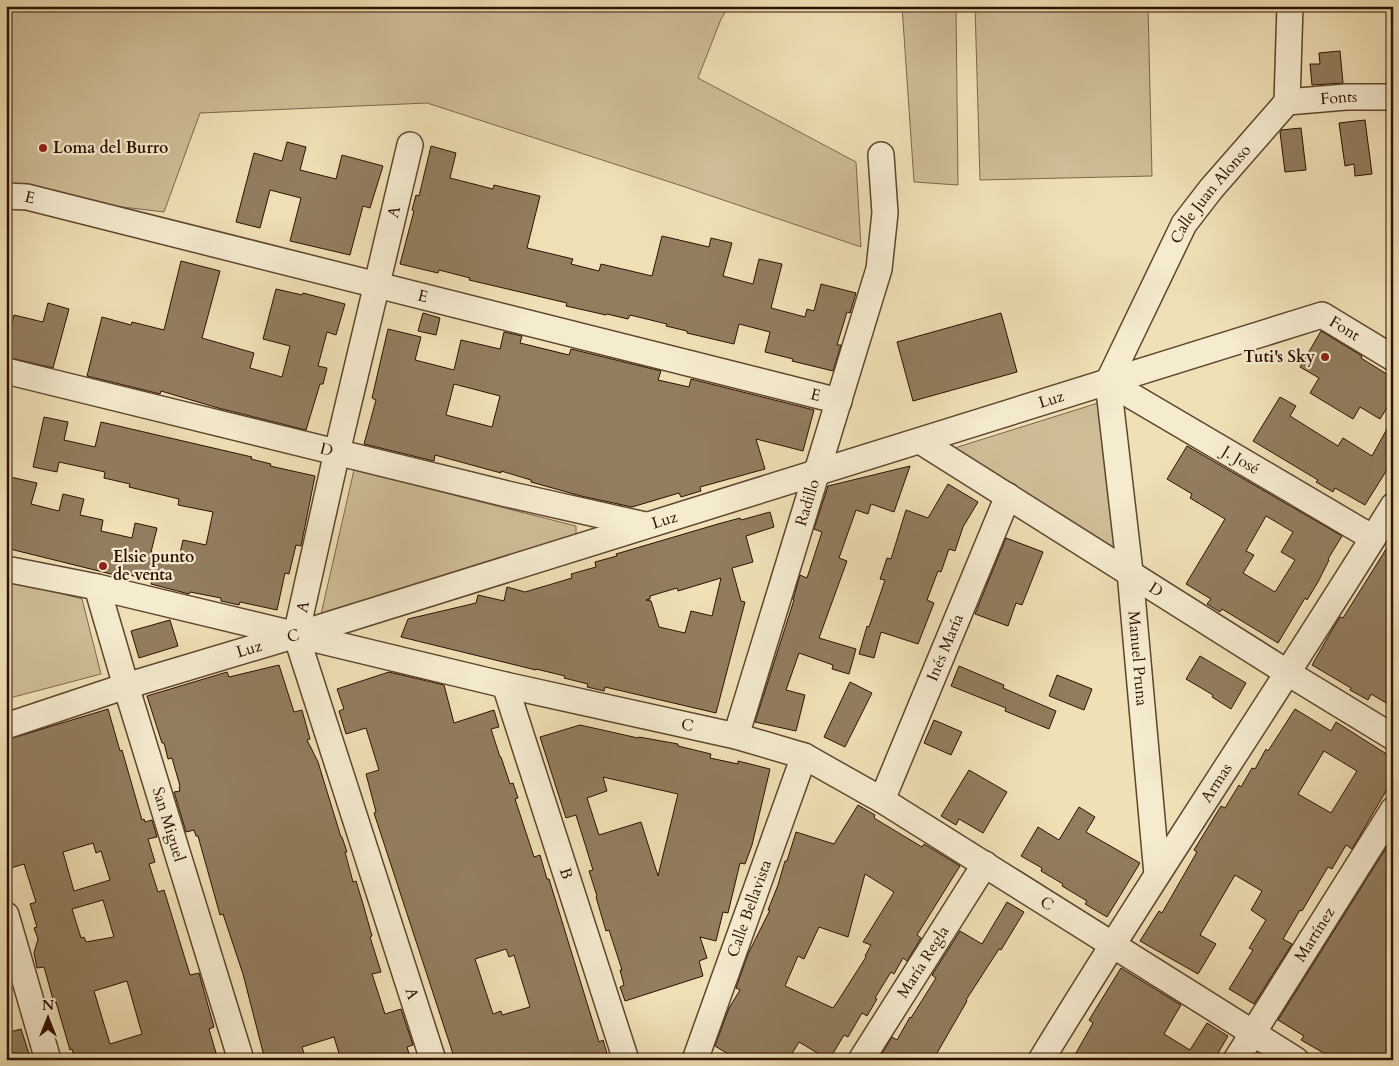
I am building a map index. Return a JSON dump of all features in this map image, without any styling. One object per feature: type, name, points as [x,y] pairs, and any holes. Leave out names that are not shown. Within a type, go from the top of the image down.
[{"type":"street","points":[[1287,102],[1290,6]]},
{"type":"street","name":"Fonts","points":[[1287,102],[1346,97],[1393,97]]},
{"type":"street","name":"Calle Juan Alonso","points":[[1108,382],[1184,224],[1211,189],[1287,102]]},
{"type":"street","name":"A","points":[[410,145],[337,452],[296,635],[433,1060]]},
{"type":"street","name":"Radillo","points":[[736,736],[879,269],[885,213],[880,155]]},
{"type":"street","name":"E","points":[[6,196],[27,197],[839,401]]},
{"type":"street","name":"Luz","points":[[6,726],[126,686],[296,635],[1322,316]]},
{"type":"street","name":"Font","points":[[1322,316],[1393,358]]},
{"type":"street","name":"D","points":[[6,371],[507,494],[647,526]]},
{"type":"street","name":"J. José","points":[[1108,382],[1373,538]]},
{"type":"street","name":"Manuel Pruna","points":[[1108,382],[1130,572],[1157,875]]},
{"type":"street","name":"D","points":[[920,441],[1393,737]]},
{"type":"street","name":"Inés María","points":[[882,800],[1008,496]]},
{"type":"street","name":"Armas","points":[[1041,1060],[1112,945],[1288,673],[1393,506]]},
{"type":"street","name":"C","points":[[6,569],[97,587],[505,685],[736,736],[804,756],[882,800],[986,864],[1296,1060]]},
{"type":"street","name":"San Miguel","points":[[97,587],[241,1060]]},
{"type":"street","name":"B","points":[[505,685],[626,1060]]},
{"type":"street","name":"Calle Bellavista","points":[[695,1060],[804,756]]},
{"type":"street","name":"Martínez","points":[[1236,1060],[1393,810]]},
{"type":"street","name":"María Regla","points":[[861,1060],[986,864]]},
{"type":"street","points":[[6,915],[48,1060]]},
{"type":"shaded area","points":[[6,6],[729,6],[721,19],[698,78],[856,162],[861,247],[682,186],[427,103],[200,113],[164,212],[6,193]]},
{"type":"shaded area","points":[[902,6],[956,6],[958,185],[914,182]]},
{"type":"shaded area","points":[[975,6],[1148,6],[1152,176],[980,180]]},
{"type":"shaded area","points":[[1098,403],[1118,555],[945,451]]},
{"type":"shaded area","points":[[354,470],[576,526],[576,537],[319,623]]},
{"type":"shaded area","points":[[6,579],[82,599],[101,674],[6,699]]},
{"type":"building","points":[[1340,51],[1343,83],[1312,85],[1310,64],[1320,64],[1319,53]]},
{"type":"building","points":[[1365,120],[1372,174],[1355,176],[1354,164],[1345,166],[1339,123]]},
{"type":"building","points":[[1301,128],[1306,170],[1285,172],[1280,132],[1281,130]]},
{"type":"building","points":[[287,142],[306,147],[300,170],[336,179],[342,155],[383,166],[370,208],[363,206],[350,255],[290,241],[301,198],[270,190],[260,228],[236,222],[254,153],[282,161]]},
{"type":"building","points":[[431,146],[456,153],[450,178],[493,189],[494,185],[540,196],[527,248],[573,259],[571,264],[599,271],[601,264],[652,276],[662,236],[709,247],[711,238],[732,243],[723,276],[753,284],[759,259],[782,264],[771,308],[805,317],[807,309],[814,311],[821,284],[856,293],[850,313],[847,312],[837,345],[841,345],[833,371],[765,352],[770,332],[739,324],[734,344],[687,333],[687,331],[666,326],[667,324],[630,315],[628,319],[606,315],[566,306],[567,303],[469,280],[470,278],[439,270],[438,273],[400,264],[414,211],[412,210],[416,195],[419,196]]},
{"type":"building","points":[[181,261],[220,271],[202,338],[254,353],[250,368],[282,377],[290,346],[263,339],[276,289],[302,295],[303,293],[345,304],[336,335],[327,332],[318,366],[327,368],[306,430],[218,408],[161,391],[160,394],[87,376],[102,317],[131,325],[132,322],[164,330]]},
{"type":"building","points":[[48,303],[69,309],[53,368],[6,357],[6,346],[14,315],[43,322]]},
{"type":"building","points":[[423,313],[440,318],[436,335],[418,331]]},
{"type":"building","points":[[1001,313],[1017,372],[913,401],[897,342]]},
{"type":"building","points":[[388,329],[421,337],[415,360],[454,370],[461,340],[500,349],[504,332],[522,336],[520,343],[569,355],[571,349],[661,371],[658,380],[689,387],[691,379],[814,410],[803,451],[756,439],[765,469],[700,487],[701,491],[681,497],[679,493],[632,507],[581,496],[531,482],[531,480],[501,471],[501,473],[435,455],[434,461],[364,444],[376,400],[372,398]],"holes":[[[454,384],[500,396],[492,427],[446,415]]]},
{"type":"building","points":[[1321,331],[1393,378],[1393,398],[1380,419],[1360,407],[1353,419],[1310,393],[1319,378],[1300,367]]},
{"type":"building","points":[[1280,397],[1296,406],[1290,416],[1338,446],[1343,438],[1372,456],[1393,418],[1393,460],[1365,505],[1335,488],[1333,492],[1316,482],[1318,480],[1253,441]]},
{"type":"building","points":[[44,417],[68,422],[64,440],[95,447],[101,422],[252,457],[251,459],[271,464],[270,466],[315,476],[301,546],[296,545],[289,574],[285,573],[277,610],[240,602],[239,605],[221,601],[221,598],[190,592],[189,594],[151,584],[152,580],[120,573],[119,576],[6,548],[6,476],[37,483],[31,504],[59,511],[63,494],[84,499],[80,515],[103,520],[101,531],[132,538],[135,523],[157,528],[151,552],[179,558],[183,540],[206,545],[213,512],[178,505],[179,499],[129,487],[130,484],[104,478],[105,472],[59,462],[57,472],[33,467]]},
{"type":"building","points":[[1187,446],[1342,536],[1328,559],[1318,582],[1307,600],[1305,598],[1278,643],[1222,609],[1220,612],[1207,604],[1211,599],[1186,584],[1225,519],[1190,498],[1192,494],[1167,479]],"holes":[[[1266,516],[1293,532],[1281,552],[1295,560],[1275,592],[1243,573],[1254,555],[1246,551]]]},
{"type":"building","points":[[910,466],[894,512],[871,504],[868,514],[856,510],[839,558],[847,561],[819,638],[856,649],[849,674],[832,669],[833,665],[799,653],[786,690],[805,695],[796,731],[755,722],[794,600],[800,575],[807,578],[822,532],[814,529],[828,486]]},
{"type":"building","points":[[948,484],[978,502],[963,527],[955,551],[949,549],[941,572],[938,571],[927,600],[934,603],[918,644],[881,632],[874,658],[859,654],[867,626],[869,627],[885,580],[880,579],[887,558],[891,559],[906,510],[928,518]]},
{"type":"building","points":[[770,512],[774,527],[746,536],[753,562],[732,568],[741,601],[745,602],[716,713],[605,687],[604,691],[587,687],[588,684],[564,678],[565,676],[401,637],[408,619],[476,603],[478,595],[504,601],[507,587],[525,592],[572,578],[571,574],[596,567],[595,562],[617,556],[616,554],[740,518],[741,520]],"holes":[[[721,578],[712,616],[691,611],[685,633],[659,627],[651,601],[646,600],[650,599],[650,596],[677,588],[678,591]]]},
{"type":"building","points":[[1006,538],[1043,552],[1022,605],[1016,603],[1008,626],[975,614]]},
{"type":"building","points":[[1393,538],[1393,707],[1371,694],[1368,700],[1312,665],[1340,617],[1343,618]]},
{"type":"building","points":[[170,620],[178,646],[139,658],[131,631]]},
{"type":"building","points":[[1200,656],[1246,683],[1231,709],[1212,697],[1213,695],[1186,679]]},
{"type":"building","points":[[279,665],[294,712],[302,710],[310,739],[307,740],[318,762],[347,852],[345,852],[353,882],[356,881],[363,904],[372,936],[370,937],[381,972],[372,974],[385,1014],[401,1009],[413,1045],[407,1047],[411,1060],[341,1060],[334,1037],[302,1047],[306,1060],[265,1060],[243,974],[223,914],[220,915],[198,836],[196,836],[194,830],[186,832],[174,792],[180,791],[180,786],[172,758],[168,759],[147,696],[227,672],[229,677]]},
{"type":"building","points":[[959,666],[1004,685],[1003,688],[1056,711],[1049,729],[1005,711],[1006,708],[951,686]]},
{"type":"building","points":[[389,672],[444,685],[454,723],[494,710],[499,727],[491,729],[500,757],[510,784],[513,783],[518,798],[515,799],[534,857],[540,855],[547,879],[549,879],[599,1042],[603,1040],[609,1060],[455,1060],[374,813],[376,812],[366,774],[379,770],[366,728],[346,734],[339,711],[344,709],[337,689]],"holes":[[[506,949],[509,957],[514,955],[530,1007],[502,1015],[501,1011],[493,1014],[475,959]]]},
{"type":"building","points":[[1057,675],[1092,689],[1084,710],[1049,696]]},
{"type":"building","points":[[850,682],[872,693],[845,747],[824,737]]},
{"type":"building","points":[[108,709],[142,820],[144,819],[145,822],[152,820],[157,837],[148,839],[155,862],[149,864],[158,892],[164,890],[190,975],[199,973],[214,1027],[209,1029],[218,1060],[75,1060],[72,1049],[70,1050],[56,1002],[54,1003],[44,967],[37,968],[34,953],[38,939],[34,928],[37,927],[30,904],[36,902],[24,864],[11,868],[6,853],[6,740]],"holes":[[[93,843],[96,853],[101,851],[110,880],[74,891],[63,852]],[[103,900],[114,937],[86,942],[84,937],[81,938],[72,909]],[[127,981],[142,1034],[110,1044],[94,991]]]},
{"type":"building","points":[[1295,709],[1331,731],[1336,722],[1393,758],[1393,779],[1352,849],[1346,845],[1332,869],[1328,867],[1302,911],[1300,910],[1283,939],[1292,944],[1254,1004],[1229,989],[1253,950],[1249,948],[1266,920],[1251,910],[1262,891],[1235,875],[1200,935],[1216,944],[1198,974],[1140,941],[1159,911],[1162,913],[1197,852],[1194,850],[1221,806],[1225,808],[1239,785],[1241,787],[1252,768],[1255,769],[1266,749],[1268,751]],"holes":[[[1324,751],[1357,771],[1331,813],[1298,794]]]},
{"type":"building","points":[[934,720],[962,732],[951,755],[924,743]]},
{"type":"building","points":[[580,725],[638,738],[678,744],[678,746],[711,754],[710,758],[738,764],[738,761],[770,769],[752,845],[745,864],[740,863],[728,913],[723,912],[716,941],[700,937],[707,958],[699,961],[703,976],[625,1001],[620,987],[624,985],[620,970],[622,970],[609,930],[606,931],[589,871],[593,870],[576,815],[566,818],[540,737]],"holes":[[[603,777],[678,794],[658,876],[641,822],[599,835],[587,798],[607,791]]]},
{"type":"building","points":[[969,770],[1007,792],[983,833],[959,819],[956,825],[941,816]]},
{"type":"building","points":[[858,805],[875,815],[874,818],[922,847],[924,844],[960,866],[917,935],[921,938],[907,961],[903,958],[894,974],[891,972],[875,998],[877,999],[867,1016],[862,1013],[848,1037],[844,1035],[829,1060],[799,1042],[788,1060],[738,1060],[715,1046],[729,1008],[740,990],[736,988],[748,954],[770,910],[768,910],[796,832],[834,844]],"holes":[[[865,874],[894,892],[863,942],[871,945],[866,957],[833,1008],[785,986],[798,956],[804,959],[819,927],[848,937]]]},
{"type":"building","points":[[1079,807],[1095,817],[1086,832],[1140,863],[1107,917],[1085,904],[1087,901],[1062,886],[1063,884],[1041,871],[1042,868],[1021,856],[1038,827],[1059,840]]},
{"type":"building","points":[[1393,837],[1393,1060],[1336,1060],[1301,1040],[1304,1036],[1278,1020]]},
{"type":"building","points":[[1007,902],[1024,912],[1001,950],[999,949],[966,1000],[933,1060],[878,1060],[892,1037],[897,1040],[911,1018],[936,978],[932,975],[960,931],[982,944]]},
{"type":"building","points":[[1121,968],[1181,1005],[1164,1034],[1190,1050],[1207,1023],[1228,1036],[1214,1060],[1072,1060],[1093,1023],[1089,1020]]},
{"type":"building","points":[[21,1029],[31,1060],[6,1060],[6,1033]]},
{"type":"place","name":"Loma del Burro","points":[[43,148]]},
{"type":"place","name":"Tuti's Sky","points":[[1325,357]]},
{"type":"place","name":"Elsie punto de venta","points":[[103,566]]}]
